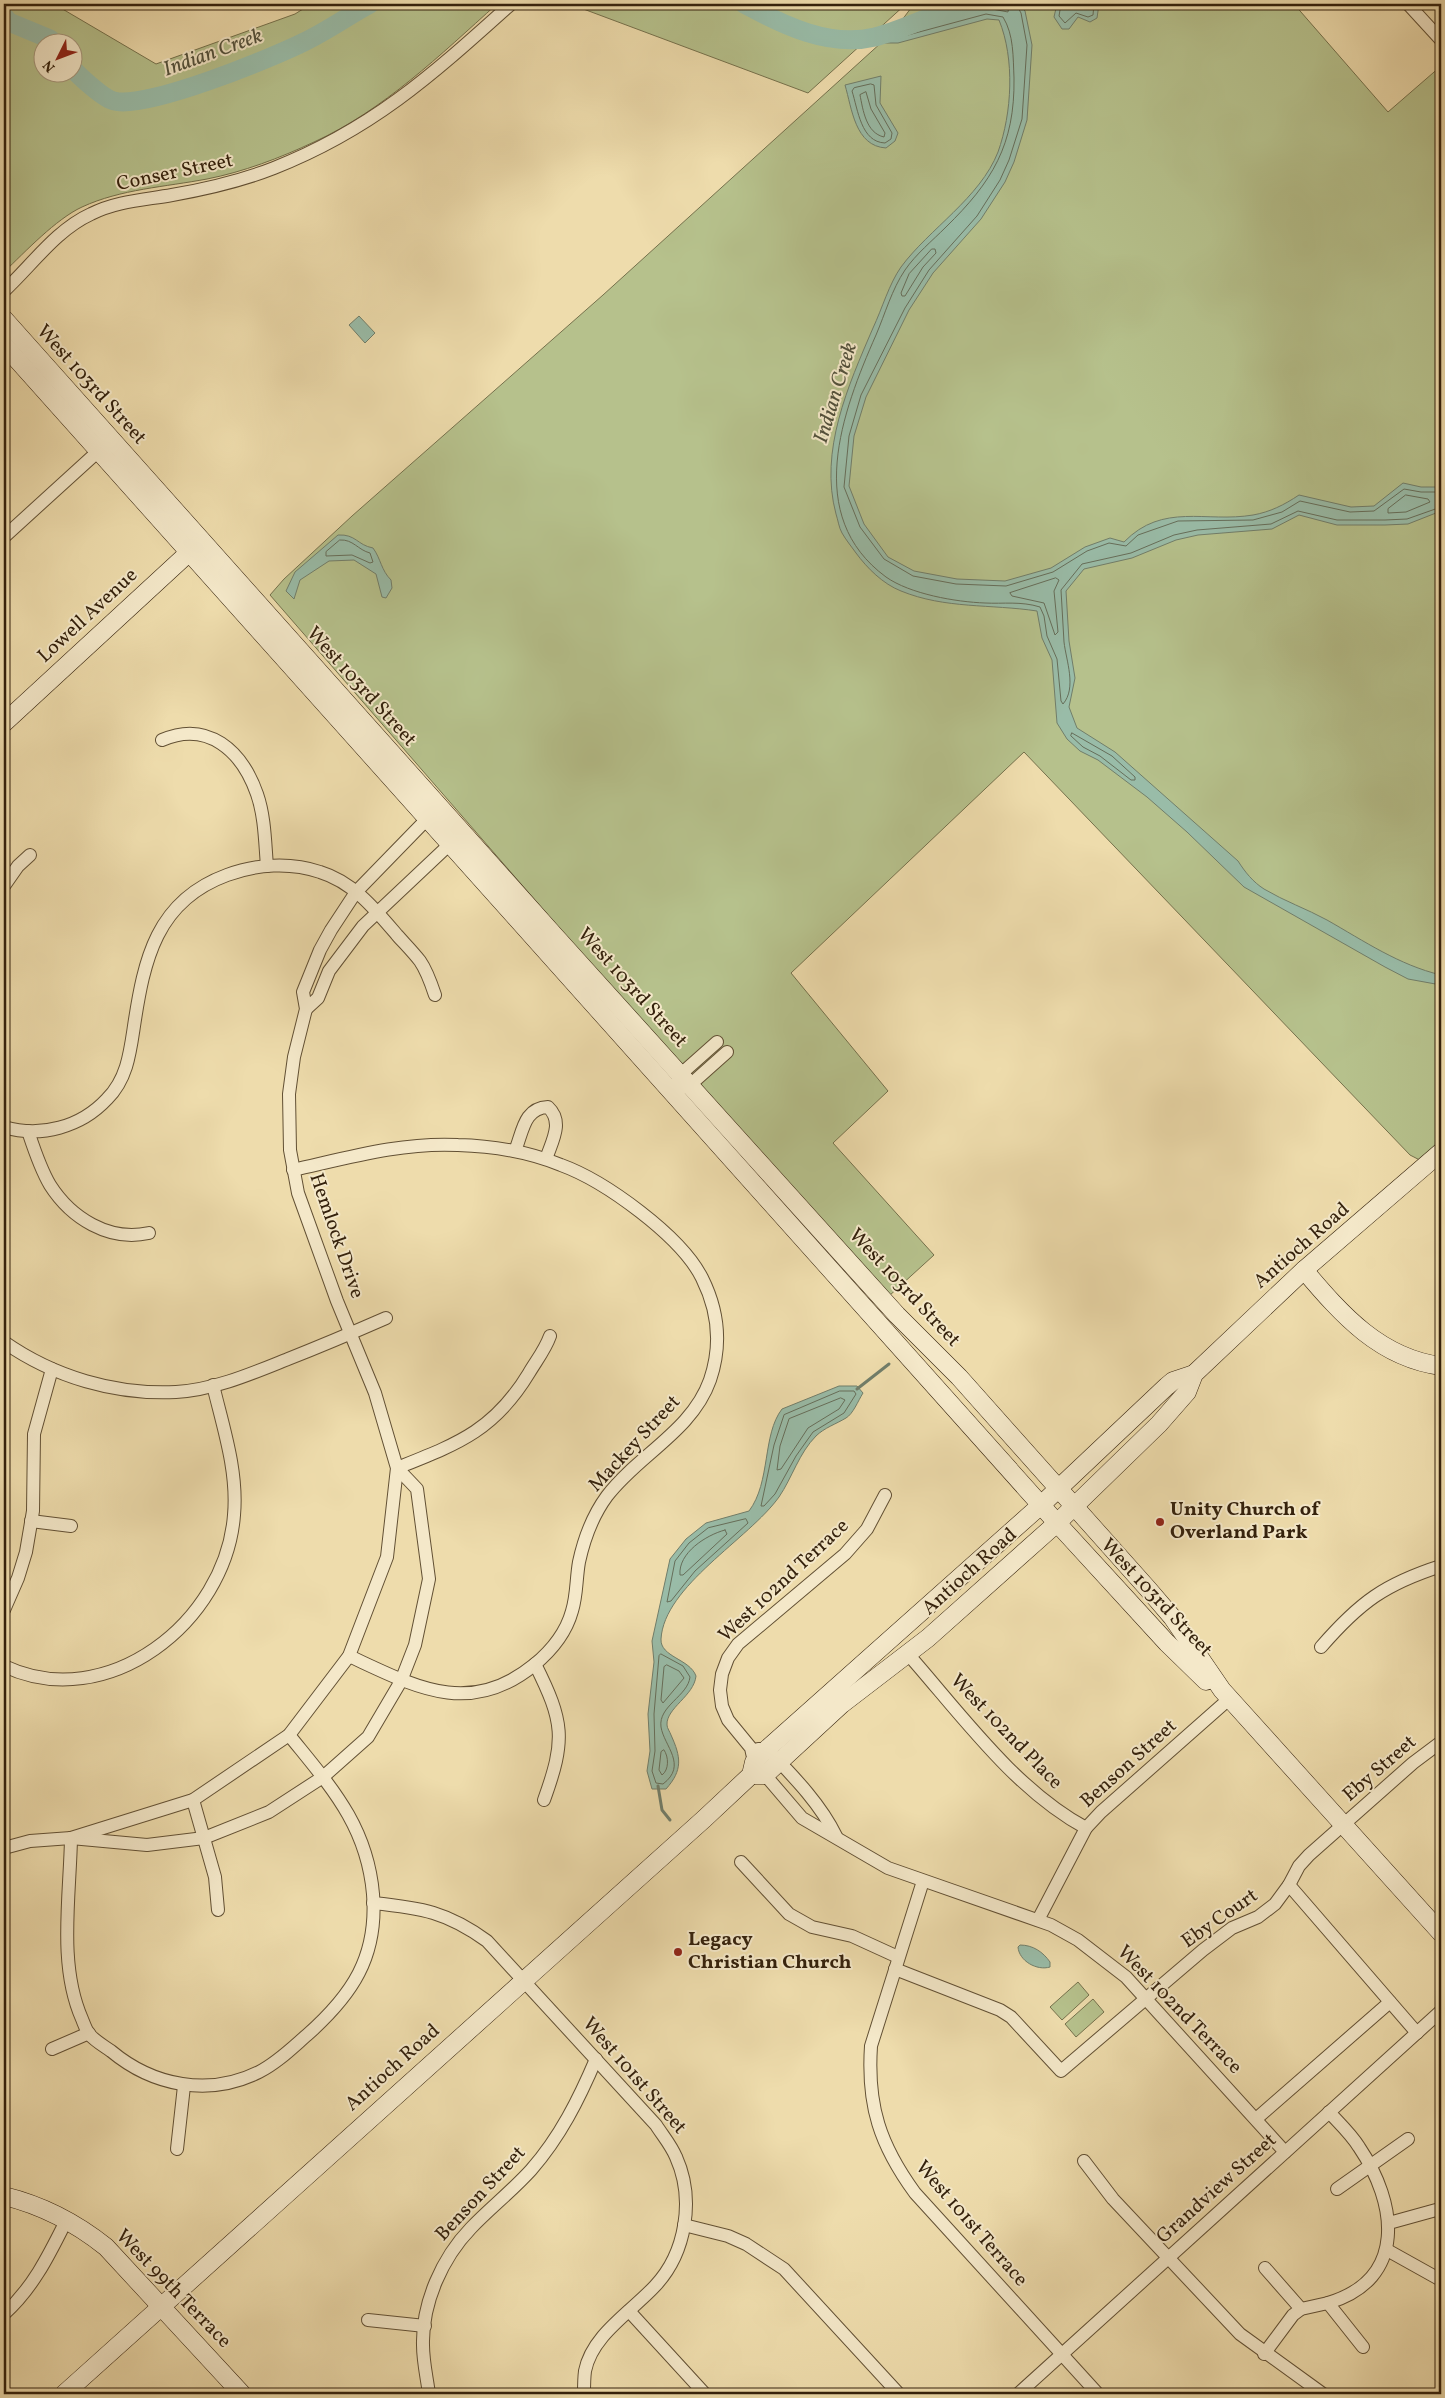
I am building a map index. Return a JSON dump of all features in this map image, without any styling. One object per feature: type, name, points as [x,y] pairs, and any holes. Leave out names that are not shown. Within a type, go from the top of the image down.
[{"type":"main road","name":"West 103rd Street","points":[[4,319],[105,445],[188,553],[673,1092],[1057,1523],[1186,1662],[1225,1695]]},
{"type":"main road","name":"West 103rd Street","points":[[4,345],[202,541],[897,1316],[959,1377],[1148,1589],[1186,1638],[1225,1695],[1441,1933]]},
{"type":"main road","name":"Lowell Avenue","points":[[4,723],[202,541]]},
{"type":"main road","name":"Antioch Road","points":[[758,1762],[779,1762],[842,1704],[928,1638],[1057,1523],[1170,1412],[1187,1392],[1194,1374],[1304,1270],[1441,1152]]},
{"type":"main road","points":[[1304,1270],[1350,1322],[1368,1337],[1407,1358],[1441,1366]]},
{"type":"main road","name":"Antioch Road","points":[[64,2394],[524,1979],[758,1762],[1041,1505],[1173,1380],[1194,1374]]},
{"type":"main road","points":[[1186,1638],[1183,1649],[1186,1662]]},
{"type":"main road","name":"West 99th Terrace","points":[[4,2196],[40,2207],[89,2234],[106,2247],[242,2394]]},
{"type":"street","name":"Conser Street","points":[[4,291],[57,237],[91,214],[120,203],[199,191],[235,181],[272,169],[340,138],[374,118],[416,87],[511,4]]},
{"type":"street","points":[[1408,4],[1441,40]]},
{"type":"street","points":[[4,537],[105,445]]},
{"type":"street","points":[[162,740],[182,733],[201,733],[227,749],[240,762],[251,779],[258,795],[267,866]]},
{"type":"street","points":[[427,819],[452,820],[450,844]]},
{"type":"street","name":"Hemlock Drive","points":[[71,1838],[193,1800],[289,1735],[349,1656],[387,1557],[397,1468],[375,1393],[306,1217],[294,1170],[288,1125],[289,1094],[294,1057],[306,1009],[303,992],[308,974],[330,930],[356,892],[427,819]]},
{"type":"street","name":"Hemlock Drive","points":[[306,1009],[318,998],[329,971],[344,949],[377,911],[450,844]]},
{"type":"street","points":[[4,886],[18,866],[30,855]]},
{"type":"street","points":[[4,1127],[28,1131],[55,1130],[73,1124],[88,1116],[107,1099],[116,1088],[130,1058],[145,964],[150,949],[173,912],[195,892],[211,882],[234,872],[267,866],[294,866],[337,877],[377,911],[420,961],[435,995]]},
{"type":"street","points":[[673,1092],[686,1080],[717,1042]]},
{"type":"street","points":[[686,1080],[727,1052]]},
{"type":"street","points":[[294,1170],[371,1153],[430,1145],[459,1145],[515,1151],[546,1159],[557,1124],[555,1114],[548,1107],[537,1108],[530,1113],[515,1151]]},
{"type":"street","points":[[28,1131],[42,1170],[51,1186],[77,1215],[109,1232],[136,1236],[149,1233]]},
{"type":"street","name":"Mackey Street","points":[[349,1656],[401,1681],[428,1691],[466,1694],[497,1687],[518,1678],[546,1655],[568,1622],[576,1593],[579,1562],[585,1540],[595,1516],[608,1495],[630,1471],[687,1418],[700,1402],[709,1383],[718,1352],[719,1335],[716,1317],[702,1277],[678,1248],[645,1216],[613,1191],[591,1178],[546,1159]]},
{"type":"street","points":[[4,1342],[18,1352],[52,1369],[85,1382],[139,1391],[176,1392],[213,1385],[245,1376],[386,1318]]},
{"type":"street","points":[[397,1468],[456,1444],[488,1424],[516,1395],[546,1346],[550,1336]]},
{"type":"street","points":[[4,1610],[18,1578],[26,1552],[31,1521],[34,1434],[52,1369]]},
{"type":"street","points":[[4,1666],[24,1675],[43,1679],[76,1679],[100,1674],[142,1658],[164,1643],[194,1615],[209,1593],[221,1570],[230,1543],[234,1516],[232,1468],[213,1385]]},
{"type":"street","name":"Hemlock Drive","points":[[4,1848],[40,1840],[71,1838],[147,1845],[204,1838],[269,1812],[323,1777],[368,1737],[401,1681],[416,1645],[429,1579],[417,1489],[397,1468]]},
{"type":"street","name":"West 102nd Terrace","points":[[885,1495],[871,1523],[856,1542],[738,1644],[728,1658],[722,1674],[720,1690],[722,1706],[728,1720],[802,1818],[836,1836],[862,1854],[888,1868],[1038,1920],[1078,1940],[1106,1959],[1148,2000],[1285,2152]]},
{"type":"street","points":[[31,1521],[71,1526]]},
{"type":"street","points":[[1321,1646],[1346,1618],[1372,1596],[1397,1582],[1441,1566]]},
{"type":"street","name":"West 102nd Place","points":[[907,1653],[987,1744],[1047,1804],[1086,1828]]},
{"type":"street","points":[[535,1664],[550,1695],[559,1730],[559,1752],[544,1800]]},
{"type":"street","name":"Benson Street","points":[[1038,1920],[1086,1828],[1225,1695]]},
{"type":"street","points":[[71,1838],[67,1958],[77,2008],[89,2033],[135,2070],[163,2081],[184,2086],[234,2082],[259,2072],[283,2056],[332,2013],[358,1977],[367,1955],[373,1923],[370,1873],[356,1827],[343,1803],[289,1735]]},
{"type":"street","name":"Eby Street","points":[[1344,1826],[1413,1762],[1441,1742]]},
{"type":"street","name":"West 102nd Terrace","points":[[779,1762],[828,1818],[836,1836]]},
{"type":"street","points":[[193,1800],[215,1878],[218,1910]]},
{"type":"street","name":"Eby Court","points":[[896,1963],[1000,2010],[1011,2017],[1061,2071],[1232,1928],[1258,1917],[1275,1904],[1289,1885],[1299,1866],[1344,1826]]},
{"type":"street","points":[[742,1862],[789,1914],[812,1927],[852,1936],[896,1963]]},
{"type":"street","name":"West 101st Terrace","points":[[923,1881],[871,2046],[869,2074],[873,2108],[886,2148],[898,2170],[915,2193],[1098,2394]]},
{"type":"street","points":[[1289,1885],[1416,2033]]},
{"type":"street","name":"West 101st Street","points":[[373,1903],[407,1907],[448,1917],[468,1927],[487,1942],[524,1979],[669,2144],[682,2175],[686,2211],[679,2247],[664,2275],[603,2337],[585,2370],[584,2394]]},
{"type":"street","points":[[1256,2119],[1390,2002]]},
{"type":"street","name":"Grandview Street","points":[[1018,2394],[1441,2011]]},
{"type":"street","points":[[52,2049],[89,2033]]},
{"type":"street","name":"Benson Street","points":[[430,2394],[424,2362],[425,2326],[441,2270],[454,2248],[470,2228],[532,2170],[572,2112],[596,2059]]},
{"type":"street","points":[[176,2149],[184,2086]]},
{"type":"street","points":[[1264,2354],[1293,2315],[1301,2309],[1341,2299],[1367,2282],[1377,2270],[1387,2250],[1390,2223],[1384,2197],[1359,2147],[1329,2112]]},
{"type":"street","points":[[1338,2189],[1408,2139]]},
{"type":"street","points":[[1084,2161],[1113,2199],[1240,2334],[1264,2354],[1323,2394]]},
{"type":"street","points":[[1390,2223],[1436,2210]]},
{"type":"street","points":[[4,2314],[20,2299],[34,2281],[66,2221]]},
{"type":"street","points":[[684,2225],[728,2236],[746,2244],[784,2269],[900,2394]]},
{"type":"street","points":[[1387,2250],[1439,2278]]},
{"type":"street","points":[[1265,2268],[1301,2309]]},
{"type":"street","points":[[1328,2303],[1363,2347]]},
{"type":"street","points":[[629,2311],[705,2394]]},
{"type":"street","points":[[368,2320],[425,2326]]},
{"type":"green space","points":[[4,4],[54,4],[156,64],[295,14],[311,4],[497,4],[388,98],[340,129],[288,154],[221,176],[128,192],[97,201],[72,212],[31,246],[4,272]]},
{"type":"green space","points":[[570,4],[906,4],[808,93]]},
{"type":"green space","points":[[914,4],[1294,4],[1388,112],[1441,66],[1441,1171],[1410,1155],[1024,752],[791,973],[888,1091],[833,1143],[934,1255],[889,1296],[588,961],[270,595],[284,579],[352,516],[603,295],[893,32]]},
{"type":"green space","points":[[1078,1982],[1089,1995],[1062,2020],[1050,2007]]},
{"type":"green space","points":[[1093,1999],[1104,2012],[1076,2037],[1065,2024]]},
{"type":"water","points":[[947,4],[1019,4],[1025,11],[1032,45],[1027,120],[1014,162],[1005,182],[981,219],[933,273],[909,310],[866,397],[854,436],[849,486],[864,524],[888,557],[914,571],[957,579],[1005,581],[1051,568],[1085,547],[1110,538],[1124,542],[1139,530],[1154,522],[1170,518],[1253,515],[1277,508],[1299,495],[1351,507],[1374,506],[1403,483],[1421,487],[1441,487],[1441,511],[1408,524],[1337,525],[1299,515],[1272,529],[1198,535],[1176,540],[1132,558],[1084,569],[1066,591],[1069,641],[1075,678],[1069,707],[1077,728],[1115,752],[1238,861],[1243,869],[1264,889],[1312,912],[1396,959],[1441,975],[1441,985],[1408,979],[1244,887],[1187,832],[1147,797],[1098,760],[1080,751],[1067,739],[1057,723],[1052,660],[1042,638],[1037,611],[934,601],[901,591],[882,580],[870,570],[841,531],[832,490],[831,467],[839,419],[854,373],[889,289],[901,267],[925,239],[967,199],[979,184],[990,169],[1003,137],[1010,86],[1008,52],[999,20],[987,19],[898,43],[881,43],[912,20]]},
{"type":"water","points":[[1057,4],[1099,4],[1097,18],[1090,22],[1078,17],[1069,29],[1062,29],[1054,17]]},
{"type":"water","points":[[881,76],[880,103],[898,133],[895,141],[886,148],[876,146],[861,134],[856,125],[845,85]]},
{"type":"water","points":[[359,316],[375,333],[365,343],[349,325]]},
{"type":"water","points":[[338,535],[349,536],[363,545],[373,548],[391,580],[392,588],[386,598],[382,597],[376,574],[354,560],[329,561],[300,580],[294,599],[286,591],[295,572]]},
{"type":"water","points":[[839,1386],[857,1386],[863,1393],[851,1414],[816,1436],[800,1458],[779,1497],[765,1513],[692,1582],[676,1600],[666,1619],[661,1639],[662,1645],[665,1650],[693,1670],[696,1676],[690,1690],[675,1707],[668,1719],[667,1726],[677,1750],[678,1769],[672,1782],[666,1789],[652,1789],[647,1771],[650,1751],[648,1714],[654,1662],[652,1641],[670,1559],[686,1539],[706,1523],[749,1511],[761,1486],[772,1432],[782,1409]]},
{"type":"water","points":[[1020,1945],[1029,1946],[1041,1952],[1050,1962],[1050,1967],[1040,1968],[1025,1961],[1019,1952],[1018,1947]]},
{"type":"waterway","name":"Indian Creek","points":[[82,77],[98,92],[114,101],[130,102],[152,98],[209,81],[288,49],[321,33],[370,4]]},
{"type":"waterway","name":"Indian Creek","points":[[744,4],[790,27],[824,37],[858,40],[888,33],[948,10],[973,4]]},
{"type":"waterway","name":"Indian Creek","points":[[4,16],[9,22],[33,32]]},
{"type":"waterway","points":[[857,1389],[889,1364]]},
{"type":"waterway","points":[[658,1786],[662,1810],[670,1820]]},
{"type":"place","name":"Unity Church of Overland Park","points":[[1160,1522]]},
{"type":"place","name":"Legacy Christian Church","points":[[678,1952]]}]
